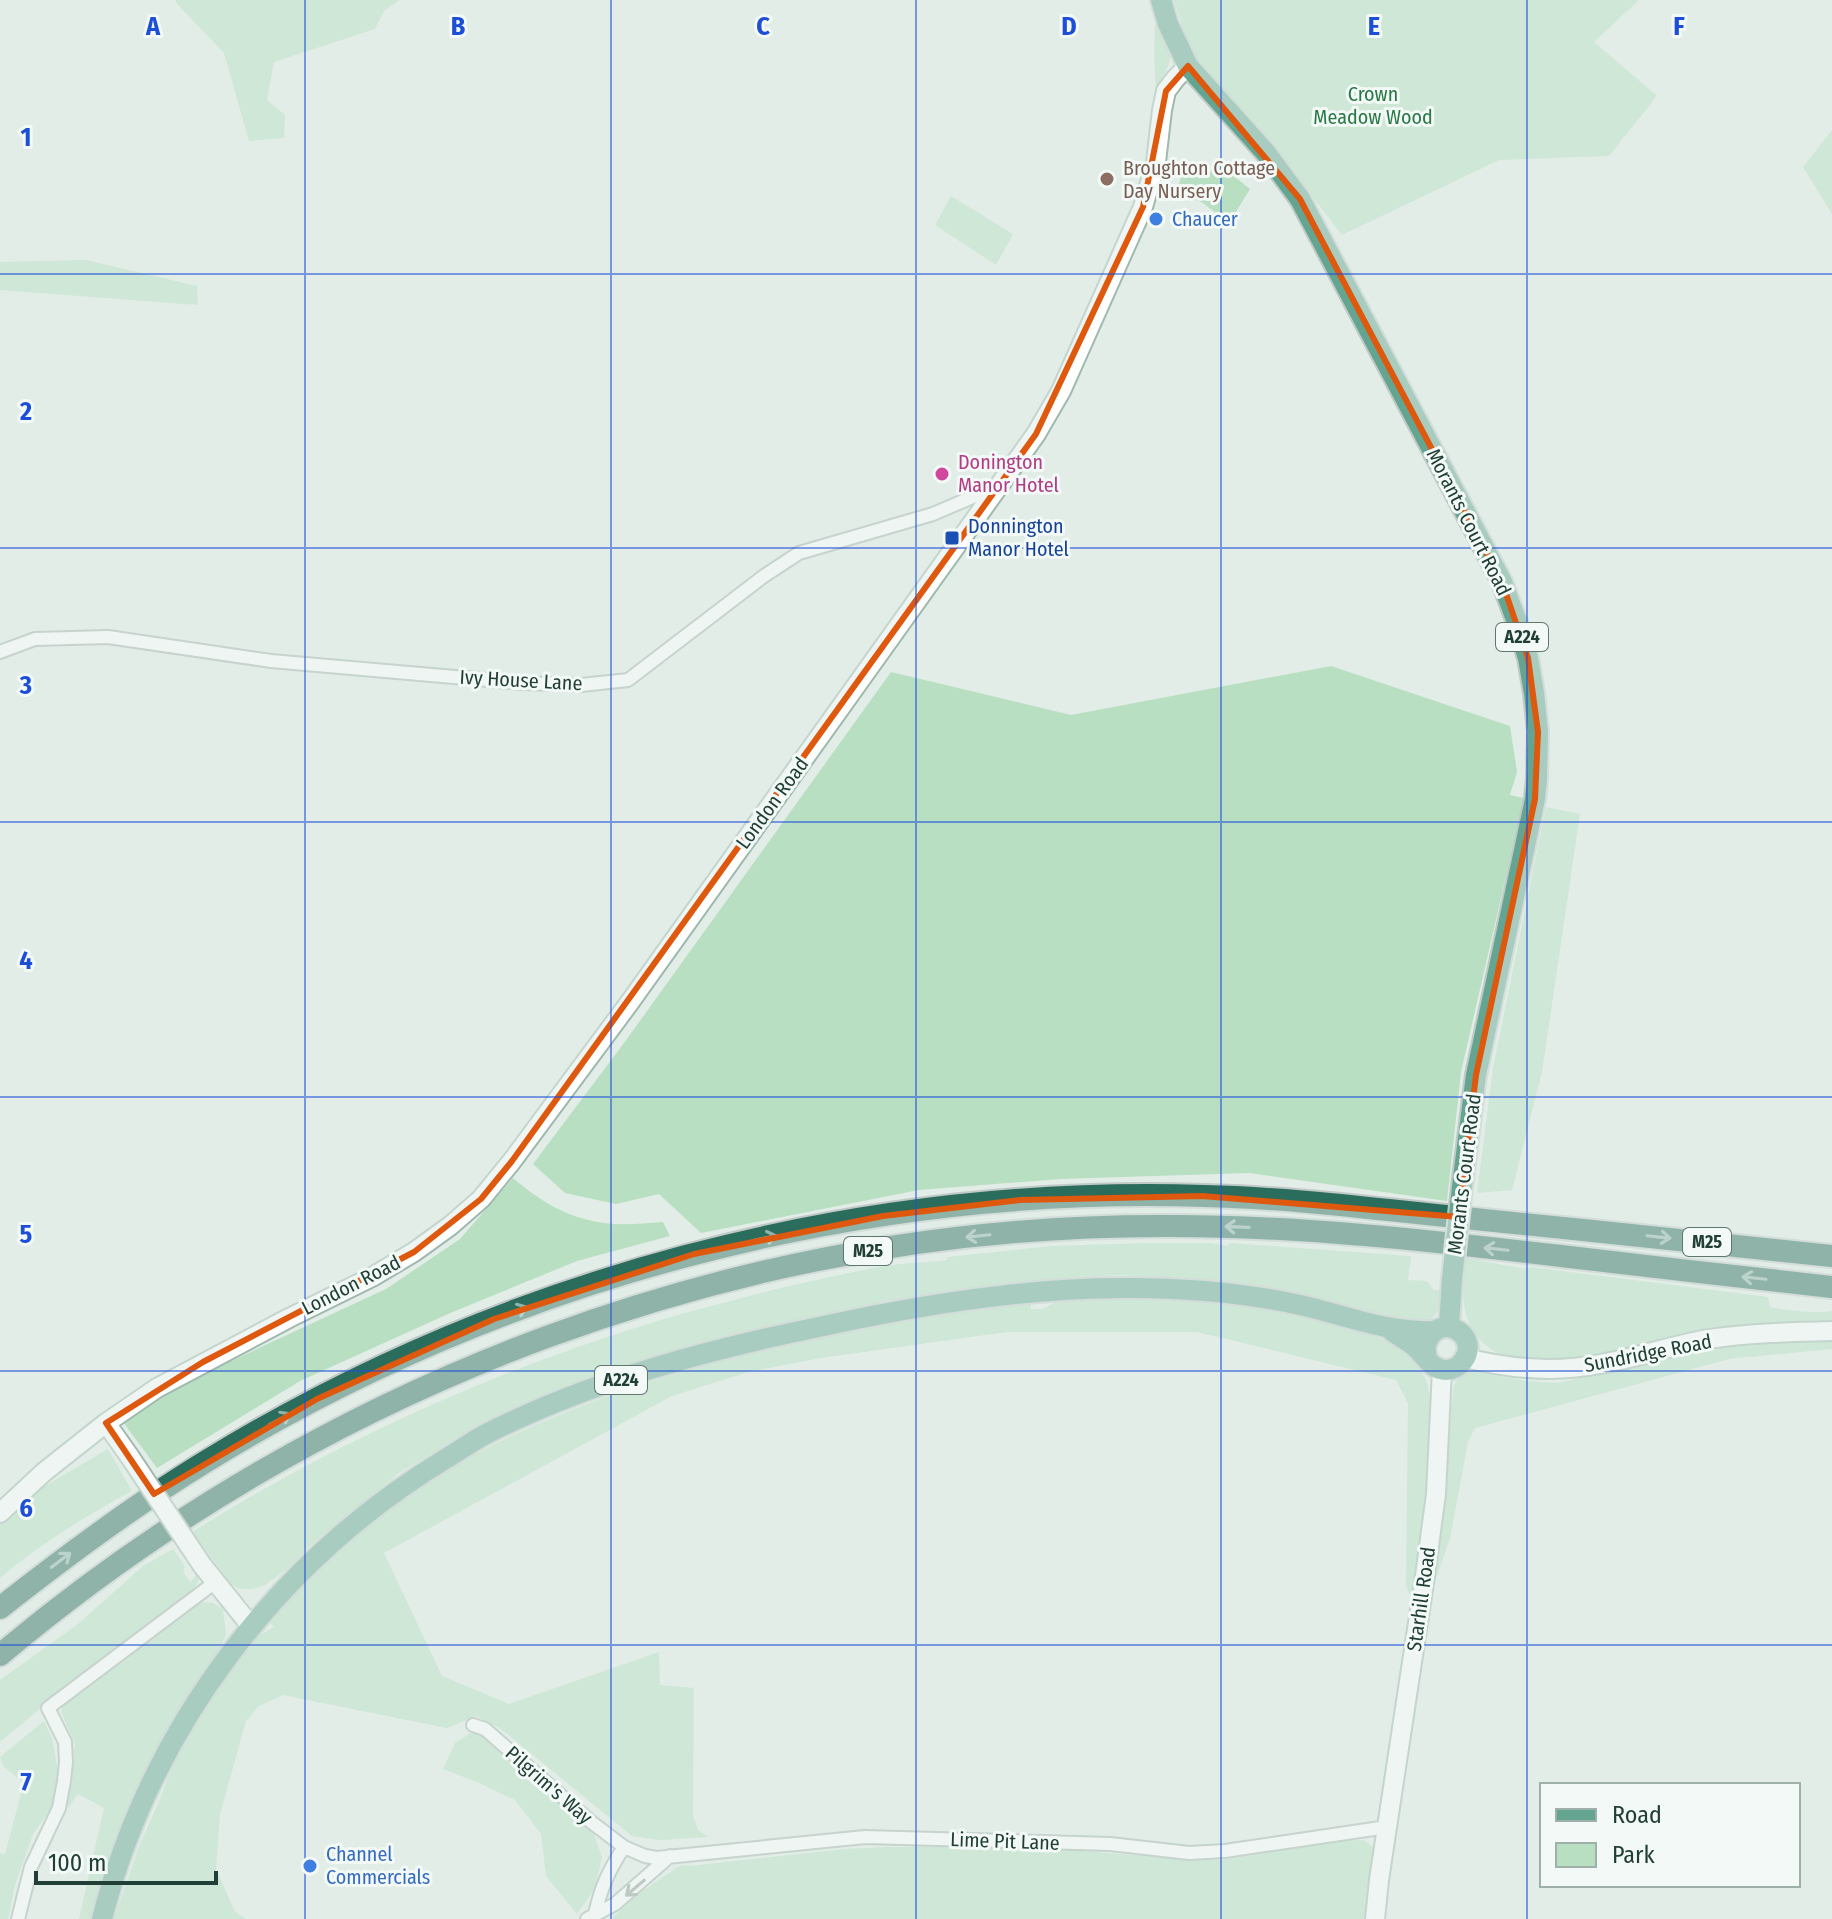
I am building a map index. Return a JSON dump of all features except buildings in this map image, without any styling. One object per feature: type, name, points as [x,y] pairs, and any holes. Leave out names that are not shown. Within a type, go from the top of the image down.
[{"type":"highway","name":"M25","points":[[0,1608],[112,1523],[205,1462],[317,1399],[376,1370],[482,1324],[592,1284],[706,1251],[835,1223],[1020,1200],[1202,1196],[1363,1207],[1832,1256]]},
{"type":"highway","name":"M25","points":[[0,1655],[90,1582],[195,1510],[306,1445],[419,1388],[599,1319],[721,1283],[845,1255],[1042,1230],[1236,1227],[1404,1239],[1832,1287]]},
{"type":"main road","name":"A224","points":[[1161,0],[1168,24],[1188,66]]},
{"type":"main road","name":"Morants Court Road","points":[[1188,66],[1266,153],[1300,199],[1502,582],[1528,658],[1538,732],[1535,799],[1476,1075],[1452,1279],[1442,1329]]},
{"type":"main road","name":"A224","points":[[102,1919],[125,1846],[153,1781],[197,1701],[251,1626],[328,1545],[366,1512],[417,1476],[487,1434],[563,1400],[716,1351],[866,1317],[1034,1293],[1129,1287],[1186,1289],[1253,1297],[1389,1329],[1442,1329]]},
{"type":"main road","name":"A224","points":[[1389,1329],[1435,1365]]},
{"type":"main road","points":[[1442,1329],[1461,1333],[1465,1338],[1466,1358],[1456,1368],[1435,1365],[1425,1348],[1429,1336],[1442,1329]]},
{"type":"street","name":"London Road","points":[[0,1513],[44,1472],[157,1388],[372,1277],[414,1252],[481,1199],[614,1025],[1036,434],[1061,391],[1143,207],[1156,162],[1166,91],[1188,66]]},
{"type":"street","name":"Ivy House Lane","points":[[0,652],[35,639],[108,637],[271,661],[523,683],[581,685],[628,680],[764,576],[799,553],[933,514],[989,490],[995,491]]},
{"type":"street","name":"Sundridge Road","points":[[1466,1358],[1509,1367],[1551,1370],[1600,1364],[1710,1339],[1772,1332],[1832,1331]]},
{"type":"street","name":"Starhill Road","points":[[1375,1919],[1436,1494],[1435,1365]]},
{"type":"street","points":[[106,1423],[214,1583],[251,1626]]},
{"type":"street","points":[[18,1919],[31,1867],[59,1808],[64,1781],[65,1742],[48,1708],[214,1583]]},
{"type":"street","name":"Pilgrim's Way","points":[[473,1725],[485,1729],[624,1847]]},
{"type":"street","name":"Lime Pit Lane","points":[[624,1847],[657,1858],[865,1837],[1110,1844],[1189,1853],[1387,1827]]},
{"type":"street","points":[[591,1916],[609,1870],[624,1847]]},
{"type":"street","points":[[591,1916],[615,1904],[670,1856]]},
{"type":"highlighted area","points":[[1188,66],[1300,199],[1502,582],[1528,658],[1538,732],[1535,799],[1476,1075],[1459,1217],[1202,1196],[1020,1200],[883,1216],[694,1254],[494,1319],[317,1399],[154,1494],[106,1423],[203,1362],[414,1252],[481,1199],[512,1161],[1036,434],[1143,207],[1166,91]]},
{"type":"green space","points":[[175,0],[399,0],[384,11],[375,29],[274,62],[267,100],[285,115],[284,138],[249,141],[224,53]]},
{"type":"green space","name":"Crown Meadow Wood","points":[[1174,0],[1639,0],[1594,42],[1657,96],[1609,156],[1499,160],[1342,235],[1274,147],[1232,105],[1190,50]]},
{"type":"green space","points":[[1159,22],[1170,56],[1156,91],[1155,25]]},
{"type":"green space","points":[[1832,130],[1832,214],[1803,167]]},
{"type":"green space","points":[[1216,160],[1237,172],[1235,177],[1250,189],[1229,223],[1203,203],[1177,192],[1184,165],[1209,175]]},
{"type":"green space","points":[[951,196],[1013,234],[996,265],[935,225]]},
{"type":"green space","points":[[86,260],[197,286],[198,305],[0,290],[0,262]]},
{"type":"green space","points":[[1331,666],[1510,726],[1517,772],[1510,795],[1524,798],[1461,1072],[1447,1201],[1249,1173],[1061,1179],[919,1190],[701,1233],[659,1194],[616,1204],[565,1193],[533,1164],[891,672],[1071,715]]},
{"type":"green space","points":[[1546,807],[1580,814],[1542,1072],[1512,1190],[1477,1193],[1493,1068]]},
{"type":"green space","points":[[513,1178],[567,1213],[611,1224],[663,1222],[670,1236],[577,1261],[448,1314],[300,1381],[157,1468],[123,1422],[173,1388],[386,1289],[460,1239]]},
{"type":"green space","points":[[1150,1243],[1228,1246],[1229,1243],[1411,1256],[1408,1280],[1427,1281],[1434,1290],[1442,1290],[1439,1311],[1430,1320],[1416,1325],[1273,1288],[1222,1281],[1121,1275],[1065,1278],[885,1301],[690,1346],[524,1403],[460,1436],[399,1473],[265,1585],[240,1589],[232,1585],[192,1532],[309,1464],[431,1405],[556,1355],[685,1313],[883,1266],[1050,1246]]},
{"type":"green space","points":[[1466,1258],[1525,1269],[1531,1267],[1768,1297],[1770,1307],[1832,1311],[1832,1323],[1729,1329],[1580,1357],[1532,1360],[1511,1357],[1494,1351],[1483,1342],[1468,1321],[1463,1297]]},
{"type":"green space","points":[[1131,1298],[1195,1300],[1299,1316],[1350,1328],[1384,1340],[1407,1353],[1426,1380],[1432,1402],[1424,1529],[1413,1602],[1406,1586],[1408,1403],[1396,1380],[1197,1332],[1007,1332],[821,1358],[748,1372],[672,1396],[384,1553],[442,1676],[509,1704],[659,1652],[660,1685],[694,1688],[693,1816],[698,1830],[709,1837],[659,1840],[632,1836],[501,1729],[476,1716],[447,1728],[283,1695],[259,1706],[246,1721],[220,1814],[216,1869],[235,1912],[246,1919],[114,1919],[138,1849],[184,1737],[251,1640],[274,1627],[268,1621],[350,1539],[442,1473],[539,1423],[641,1385],[710,1364],[829,1335],[950,1313],[1031,1303],[1031,1309],[1042,1309],[1056,1302]]},
{"type":"green space","points":[[1757,1340],[1832,1340],[1832,1349],[1729,1359],[1475,1428],[1468,1442],[1450,1538],[1428,1602],[1454,1385],[1459,1378],[1470,1371],[1558,1383]]},
{"type":"green space","points":[[108,1449],[132,1491],[64,1531],[0,1578],[0,1524],[26,1497]]},
{"type":"green space","points":[[173,1549],[185,1567],[183,1571],[190,1582],[196,1570],[199,1580],[192,1592],[87,1670],[0,1742],[0,1680],[78,1624],[143,1566]]},
{"type":"green space","points":[[201,1602],[213,1603],[223,1609],[226,1634],[152,1764],[126,1819],[103,1878],[93,1919],[79,1919],[104,1808],[78,1794],[68,1808],[75,1745],[61,1712],[65,1702],[163,1630],[167,1623]]},
{"type":"green space","points":[[44,1721],[52,1738],[58,1772],[53,1806],[33,1834],[15,1885],[8,1919],[0,1919],[0,1853],[5,1854],[24,1783],[4,1767],[0,1757]]},
{"type":"green space","points":[[471,1733],[483,1735],[523,1774],[593,1832],[602,1857],[595,1888],[577,1914],[546,1876],[541,1834],[515,1800],[443,1769],[455,1743]]},
{"type":"green space","points":[[1363,1840],[1373,1847],[1376,1860],[1365,1919],[613,1919],[642,1891],[681,1865],[887,1847],[1069,1850],[1222,1860]]},
{"type":"place","name":"Broughton Cottage Day Nursery","points":[[1107,179]]},
{"type":"place","name":"Chaucer","points":[[1156,219]]},
{"type":"place","name":"Donington Manor Hotel","points":[[942,474]]},
{"type":"place","name":"Donnington Manor Hotel","points":[[952,538]]},
{"type":"place","name":"Channel Commercials","points":[[310,1866]]}]
